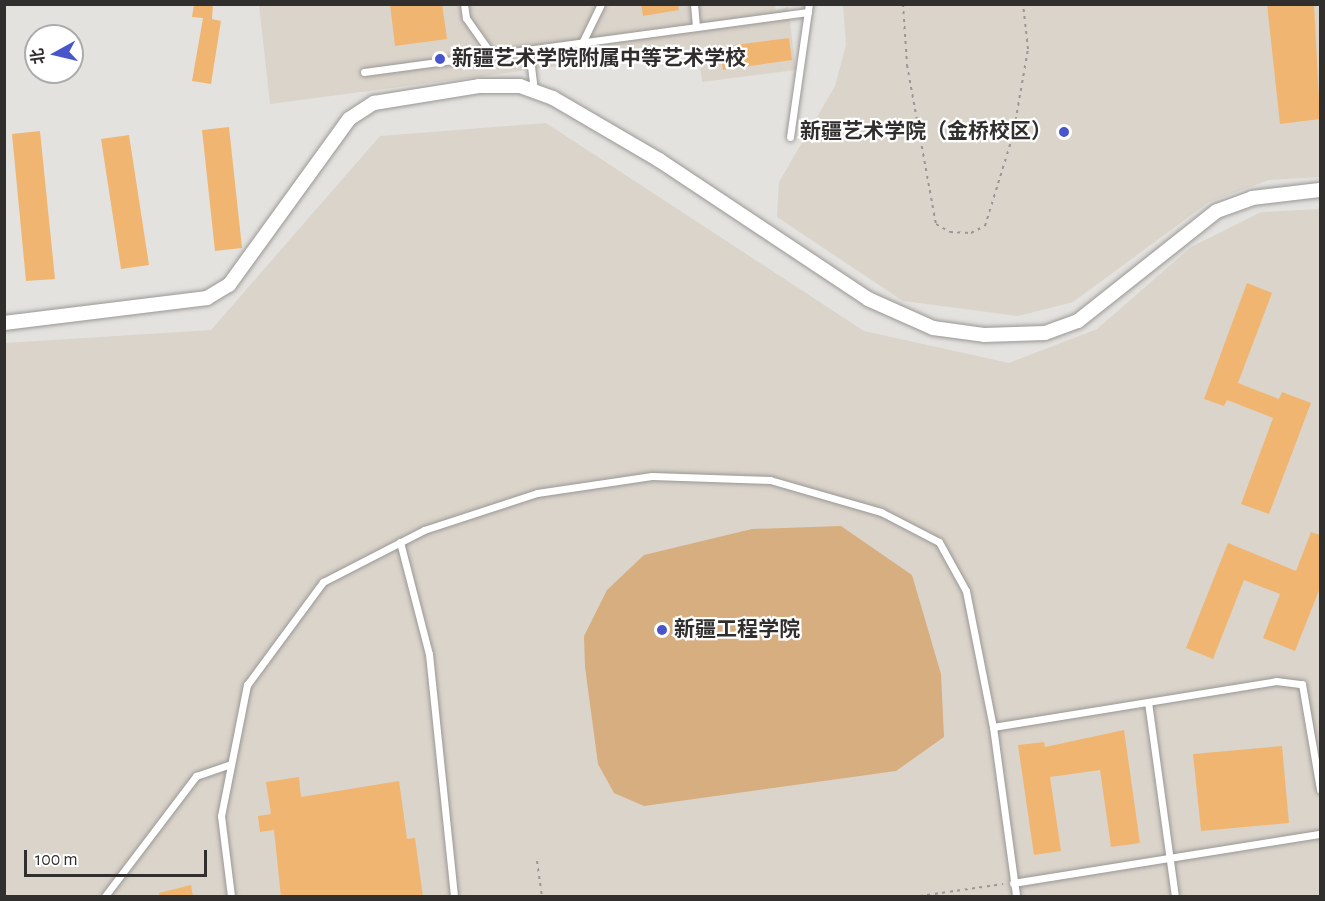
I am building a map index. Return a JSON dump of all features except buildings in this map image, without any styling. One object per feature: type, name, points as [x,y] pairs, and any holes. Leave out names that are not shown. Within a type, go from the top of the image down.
[{"type":"street","points":[[4,323],[207,298],[229,285],[349,119],[374,104],[479,86],[534,91],[659,160],[868,299],[933,328],[984,335],[1034,335],[1078,321],[1217,211],[1252,198],[1320,190]]},
{"type":"lane","points":[[464,4],[466,18],[492,55]]},
{"type":"lane","points":[[582,43],[601,4]]},
{"type":"lane","points":[[694,4],[696,27]]},
{"type":"lane","points":[[364,72],[696,27],[808,8],[790,137]]},
{"type":"lane","points":[[529,50],[534,91]]},
{"type":"lane","points":[[231,897],[221,816],[248,685],[322,582],[400,542],[537,493],[652,476],[770,480],[881,512],[939,542],[966,591],[993,727],[1016,897]]},
{"type":"lane","points":[[400,542],[429,654],[454,897]]},
{"type":"lane","points":[[993,727],[1276,681],[1302,684],[1320,789]]},
{"type":"lane","points":[[1148,702],[1175,897]]},
{"type":"lane","points":[[105,897],[196,776],[231,764]]},
{"type":"lane","points":[[1013,882],[1320,834]]},
{"type":"path","points":[[903,4],[907,65],[936,224],[950,232],[971,233],[985,226],[1013,135],[1028,49],[1023,4]]},
{"type":"path","points":[[537,861],[542,897]]},
{"type":"path","points":[[920,897],[1013,882]]},
{"type":"shaded area","name":"新疆艺术学院附属中等艺术学校","points":[[259,5],[775,5],[776,10],[788,7],[796,70],[702,82],[698,48],[270,104]]},
{"type":"shaded area","name":"新疆艺术学院（金桥校区）","points":[[843,5],[1320,5],[1320,177],[1269,180],[1209,202],[1073,302],[1018,316],[903,301],[777,217],[779,182],[835,86],[846,45]]},
{"type":"shaded area","name":"新疆工程学院","points":[[546,123],[864,331],[1009,363],[1097,329],[1191,247],[1261,212],[1320,209],[1320,896],[5,896],[5,343],[211,330],[380,136]]},
{"type":"shaded area","points":[[841,526],[912,575],[941,674],[944,737],[896,771],[644,806],[614,793],[598,764],[585,667],[584,636],[607,590],[644,555],[752,529]]},
{"type":"place","name":"新疆艺术学院附属中等艺术学校","points":[[440,59]]},
{"type":"place","name":"新疆艺术学院（金桥校区）","points":[[1064,132]]},
{"type":"place","name":"新疆工程学院","points":[[662,630]]}]
